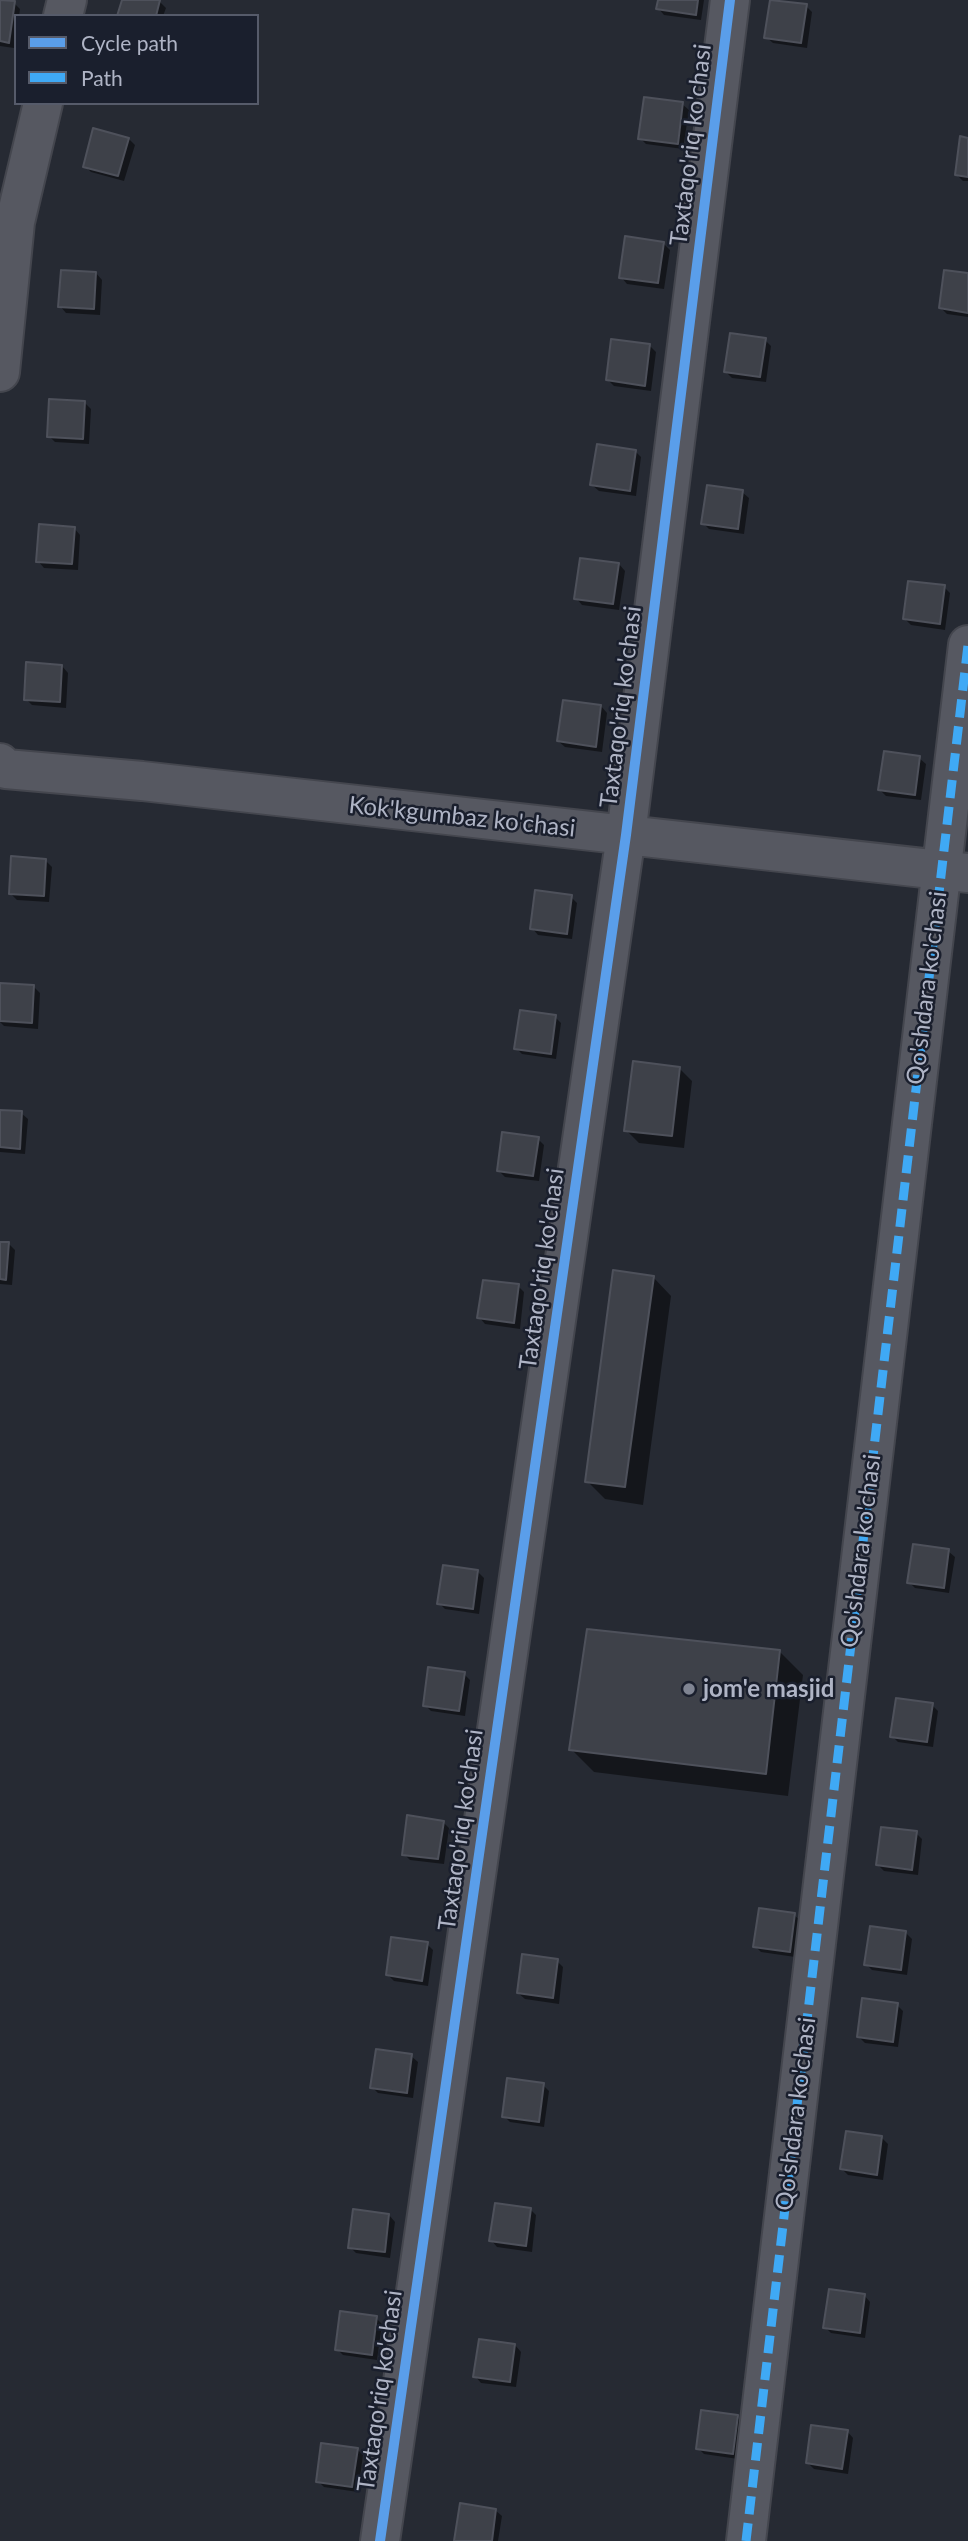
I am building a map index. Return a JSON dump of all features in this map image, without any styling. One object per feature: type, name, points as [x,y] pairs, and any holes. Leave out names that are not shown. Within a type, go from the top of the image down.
[{"type":"street","name":"Taxtaqo'riq ko'chasi","points":[[380,2541],[626,835],[730,0]]},
{"type":"street","points":[[0,372],[15,222],[43,105]]},
{"type":"street","name":"Qo'shdara ko'chasi","points":[[746,2541],[954,872],[968,645]]},
{"type":"street","name":"Kok'kgumbaz ko'chasi","points":[[0,763],[6,769],[142,781],[954,872]]},
{"type":"building","points":[[0,0],[15,1],[9,43],[0,41]]},
{"type":"building","points":[[122,0],[160,0],[156,14],[118,14]]},
{"type":"building","points":[[658,0],[698,0],[696,15],[656,9]]},
{"type":"building","points":[[770,0],[807,4],[801,43],[764,38]]},
{"type":"building","points":[[644,97],[683,102],[678,144],[638,139]]},
{"type":"building","points":[[93,128],[129,138],[118,176],[83,167]]},
{"type":"building","points":[[960,136],[968,138],[968,177],[955,175]]},
{"type":"building","points":[[625,236],[664,242],[658,283],[619,278]]},
{"type":"building","points":[[61,270],[96,272],[94,309],[58,307]]},
{"type":"building","points":[[944,270],[968,273],[968,313],[939,308]]},
{"type":"building","points":[[730,333],[766,338],[760,377],[724,372]]},
{"type":"building","points":[[611,339],[650,344],[645,386],[606,380]]},
{"type":"building","points":[[49,399],[85,401],[83,439],[47,437]]},
{"type":"building","points":[[597,444],[636,450],[630,491],[590,485]]},
{"type":"building","points":[[707,485],[743,490],[738,529],[701,524]]},
{"type":"building","points":[[39,524],[75,527],[72,564],[36,562]]},
{"type":"building","points":[[580,558],[619,563],[613,604],[574,599]]},
{"type":"building","points":[[908,581],[945,585],[940,624],[903,619]]},
{"type":"building","points":[[26,662],[62,665],[60,702],[24,700]]},
{"type":"building","points":[[563,700],[601,705],[596,747],[557,741]]},
{"type":"building","points":[[884,751],[920,756],[915,795],[878,790]]},
{"type":"building","points":[[11,856],[46,859],[44,896],[9,894]]},
{"type":"building","points":[[535,890],[572,895],[567,934],[530,929]]},
{"type":"building","points":[[0,983],[34,985],[32,1023],[0,1021]]},
{"type":"building","points":[[520,1010],[556,1015],[551,1054],[514,1049]]},
{"type":"building","points":[[633,1061],[680,1067],[672,1136],[624,1131]]},
{"type":"building","points":[[0,1110],[22,1111],[20,1149],[0,1147]]},
{"type":"building","points":[[502,1132],[539,1137],[533,1176],[497,1171]]},
{"type":"building","points":[[0,1242],[9,1242],[6,1280],[0,1279]]},
{"type":"building","points":[[613,1270],[654,1276],[625,1487],[585,1482]]},
{"type":"building","points":[[483,1280],[519,1284],[514,1323],[477,1318]]},
{"type":"building","points":[[913,1544],[949,1549],[944,1588],[907,1583]]},
{"type":"building","points":[[443,1565],[478,1570],[473,1609],[437,1604]]},
{"type":"building","points":[[587,1629],[780,1650],[766,1774],[569,1750]]},
{"type":"building","points":[[428,1667],[465,1672],[459,1711],[423,1706]]},
{"type":"building","points":[[896,1698],[933,1703],[927,1742],[890,1737]]},
{"type":"building","points":[[407,1815],[444,1821],[438,1859],[402,1855]]},
{"type":"building","points":[[881,1827],[917,1831],[912,1870],[876,1865]]},
{"type":"building","points":[[759,1908],[795,1913],[790,1952],[753,1947]]},
{"type":"building","points":[[870,1926],[906,1931],[901,1970],[864,1965]]},
{"type":"building","points":[[391,1937],[428,1942],[422,1981],[386,1975]]},
{"type":"building","points":[[522,1954],[558,1959],[553,1998],[517,1993]]},
{"type":"building","points":[[862,1998],[898,2003],[893,2042],[857,2037]]},
{"type":"building","points":[[376,2049],[412,2054],[407,2093],[370,2088]]},
{"type":"building","points":[[507,2078],[544,2083],[539,2122],[502,2117]]},
{"type":"building","points":[[846,2131],[882,2136],[877,2175],[840,2169]]},
{"type":"building","points":[[495,2203],[531,2208],[526,2246],[489,2241]]},
{"type":"building","points":[[353,2209],[389,2214],[385,2252],[348,2248]]},
{"type":"building","points":[[829,2289],[865,2294],[860,2333],[823,2328]]},
{"type":"building","points":[[340,2311],[377,2316],[372,2355],[335,2350]]},
{"type":"building","points":[[479,2339],[515,2344],[510,2382],[473,2377]]},
{"type":"building","points":[[701,2410],[738,2415],[733,2454],[696,2449]]},
{"type":"building","points":[[811,2425],[848,2430],[842,2469],[806,2463]]},
{"type":"building","points":[[321,2443],[358,2448],[352,2487],[316,2482]]},
{"type":"building","points":[[460,2503],[496,2509],[492,2541],[454,2541]]},
{"type":"marked path","points":[[746,2541],[968,645]]},
{"type":"cycle path","points":[[380,2541],[626,835],[730,0]]},
{"type":"place","name":"jom'e masjid","points":[[689,1689]]}]
